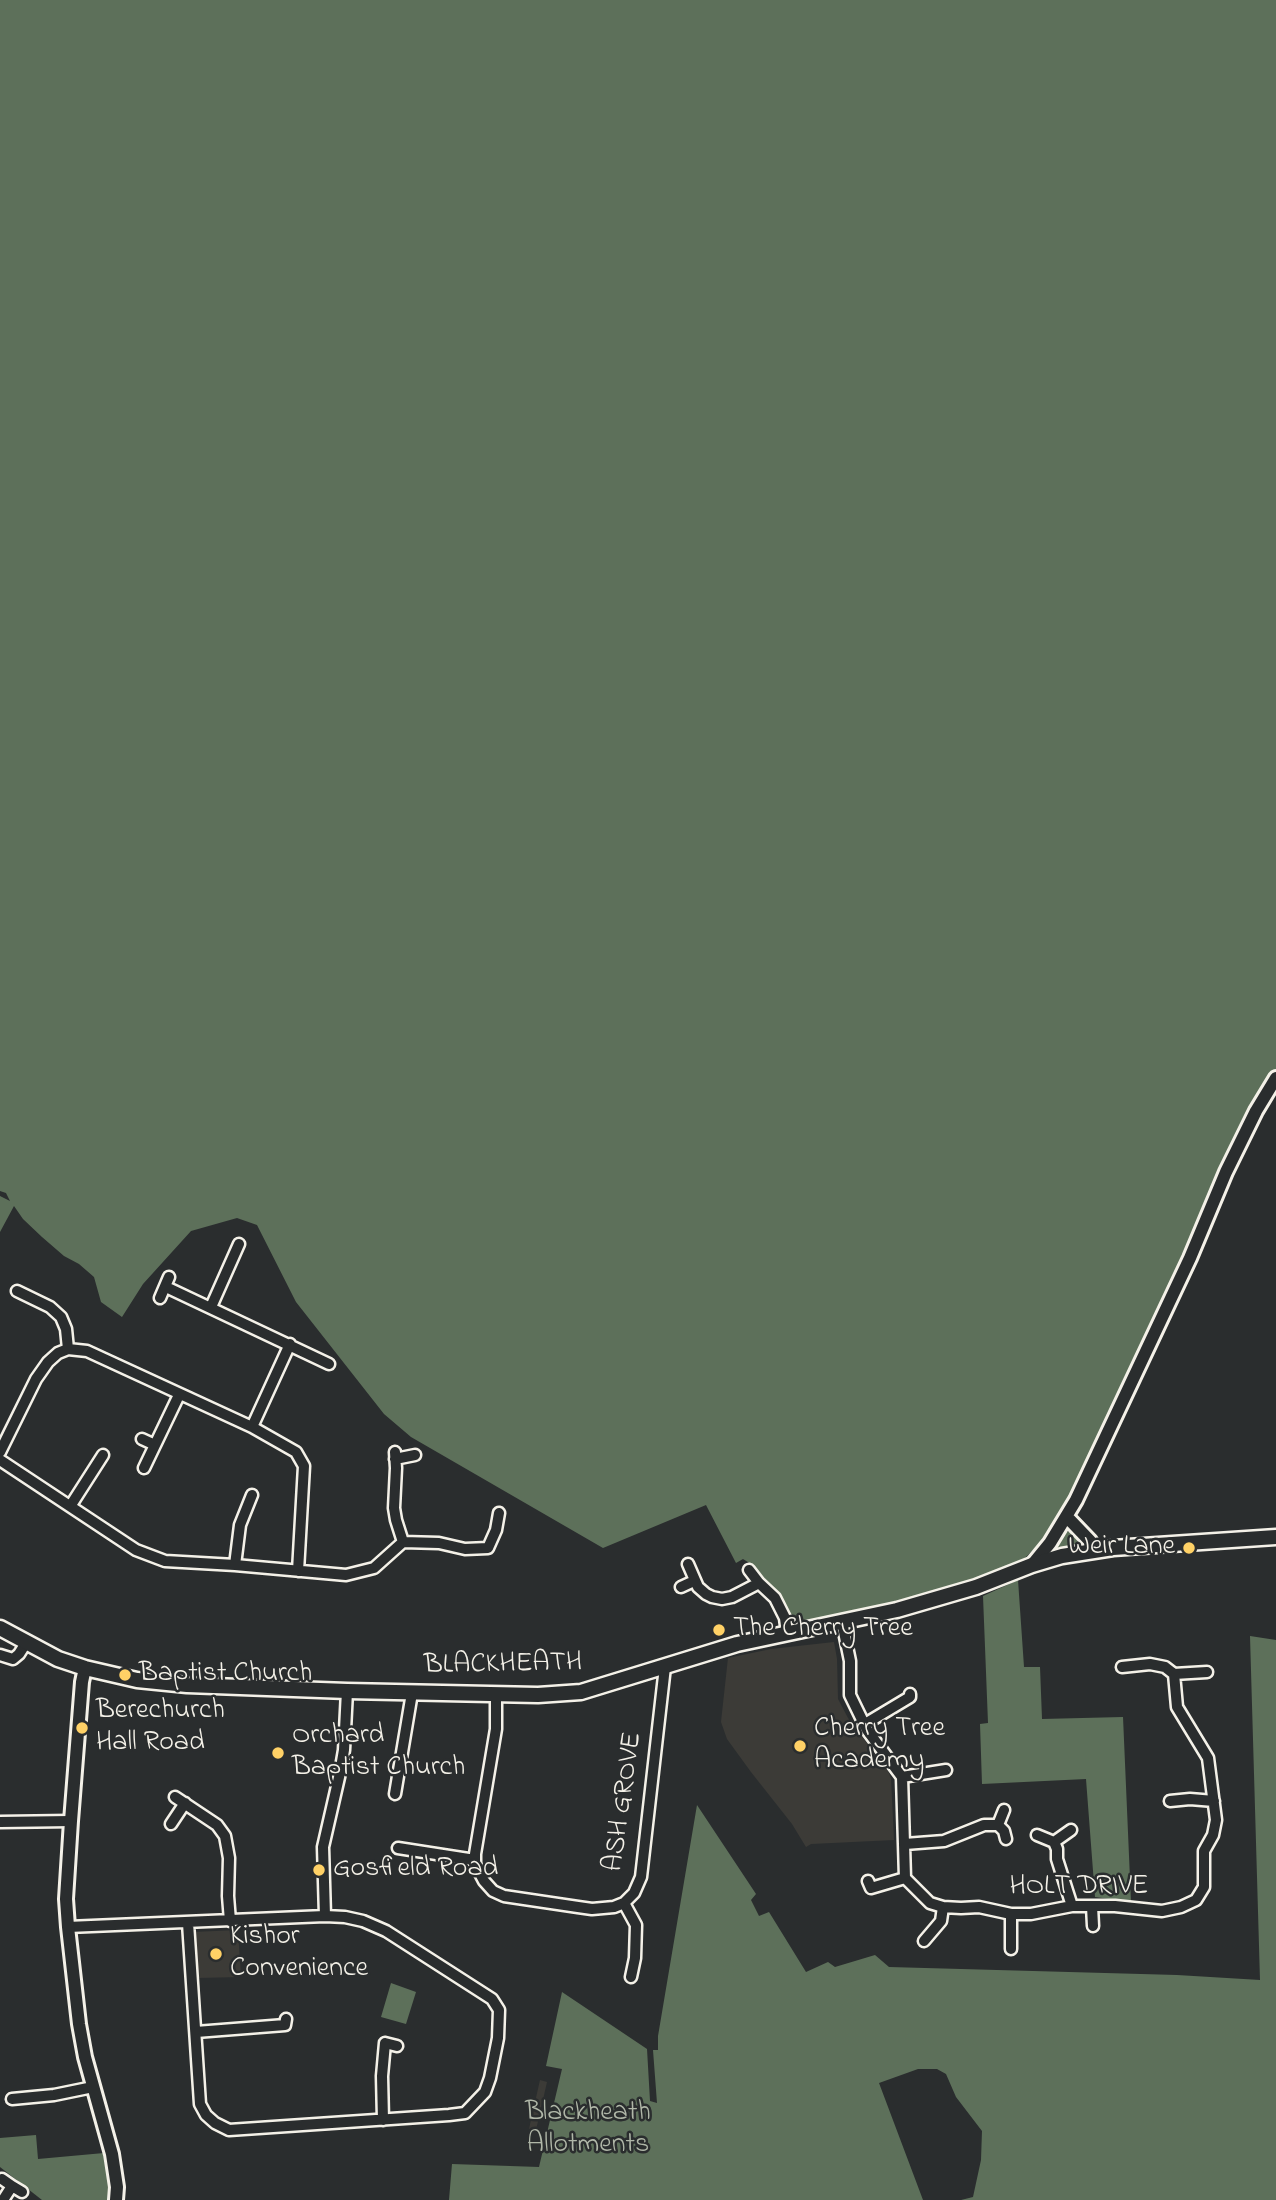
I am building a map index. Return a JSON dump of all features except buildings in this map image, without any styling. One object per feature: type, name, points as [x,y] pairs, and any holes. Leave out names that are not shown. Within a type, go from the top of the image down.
[{"type":"main road","name":"BLACKHEATH","points":[[0,1628],[58,1659],[137,1680],[167,1684],[496,1695],[581,1692],[737,1644],[897,1610],[976,1587],[1062,1556],[1164,1544],[1276,1537]]},
{"type":"street","points":[[1032,1565],[1067,1517],[1152,1342],[1226,1172],[1276,1077]]},
{"type":"street","points":[[211,1307],[237,1248],[247,1256]]},
{"type":"street","points":[[160,1298],[167,1282],[211,1307],[328,1364]]},
{"type":"street","points":[[32,1297],[37,1286]]},
{"type":"street","points":[[17,1291],[50,1307],[61,1317],[66,1329],[68,1349]]},
{"type":"street","points":[[252,1427],[290,1344]]},
{"type":"street","points":[[0,1452],[42,1370],[58,1353],[68,1349],[87,1351],[252,1427],[290,1447],[301,1458],[304,1466],[298,1571]]},
{"type":"street","points":[[144,1468],[179,1395]]},
{"type":"street","points":[[142,1439],[155,1445]]},
{"type":"street","points":[[402,1542],[394,1508],[395,1455],[415,1455]]},
{"type":"street","points":[[71,1505],[98,1456]]},
{"type":"street","points":[[0,1460],[136,1550],[152,1558],[195,1564],[346,1575],[374,1568],[402,1542],[465,1549],[488,1548],[496,1519]]},
{"type":"street","points":[[235,1565],[240,1525],[252,1495]]},
{"type":"street","points":[[1067,1517],[1090,1541],[1095,1551]]},
{"type":"street","points":[[688,1564],[694,1581],[706,1594],[722,1599],[732,1597],[759,1583]]},
{"type":"street","points":[[749,1570],[775,1598],[785,1618],[787,1633]]},
{"type":"street","points":[[681,1587],[694,1581]]},
{"type":"street","points":[[842,1622],[850,1661],[850,1695],[865,1724],[902,1777],[905,1878],[930,1903],[943,1907],[941,1921],[923,1941]]},
{"type":"street","points":[[0,1655],[13,1659],[26,1643]]},
{"type":"street","points":[[1122,1667],[1150,1664],[1165,1667],[1174,1674],[1207,1672]]},
{"type":"street","name":"ASH GROVE","points":[[631,1977],[635,1958],[636,1925],[624,1903],[634,1893],[641,1877],[665,1667]]},
{"type":"street","points":[[85,1668],[66,1899],[79,2024],[112,2154],[117,2187],[116,2200]]},
{"type":"street","name":"HOLT DRIVE","points":[[943,1907],[979,1907],[1011,1914],[1031,1914],[1072,1906],[1115,1906],[1162,1911],[1196,1900],[1204,1887],[1204,1851],[1213,1835],[1216,1820],[1208,1758],[1177,1707],[1174,1674]]},
{"type":"street","points":[[325,1916],[323,1847],[344,1750],[347,1691]]},
{"type":"street","points":[[395,1794],[412,1693]]},
{"type":"street","points":[[496,1695],[496,1729],[475,1860],[484,1881],[493,1891],[504,1896],[592,1909],[614,1908],[624,1903]]},
{"type":"street","points":[[865,1724],[910,1698]]},
{"type":"street","points":[[902,1777],[946,1770]]},
{"type":"street","points":[[175,1797],[216,1825],[225,1836],[229,1858],[230,1921]]},
{"type":"street","points":[[1170,1801],[1214,1801]]},
{"type":"street","points":[[171,1824],[185,1803]]},
{"type":"street","points":[[998,1825],[1004,1810]]},
{"type":"street","points":[[0,1822],[71,1821]]},
{"type":"street","points":[[905,1844],[944,1841],[984,1825],[998,1825],[1004,1830],[1006,1839]]},
{"type":"street","points":[[1054,1842],[1071,1830]]},
{"type":"street","points":[[1037,1835],[1054,1842],[1072,1906]]},
{"type":"street","points":[[398,1847],[410,1845],[475,1860]]},
{"type":"street","points":[[868,1881],[871,1888],[905,1878]]},
{"type":"street","points":[[1092,1906],[1093,1926]]},
{"type":"street","points":[[1011,1914],[1012,1949]]},
{"type":"street","points":[[68,1927],[325,1916],[363,1921],[386,1931],[492,1999],[499,2010],[498,2038],[485,2092],[465,2113],[229,2130],[215,2123],[206,2115],[200,2104],[188,1923]]},
{"type":"street","points":[[196,2032],[285,2025],[286,2019]]},
{"type":"street","points":[[383,2120],[380,2042],[397,2046]]},
{"type":"street","points":[[12,2099],[93,2087]]},
{"type":"street","points":[[2,2179],[22,2192]]},
{"type":"street","points":[[3,2200],[12,2186]]},
{"type":"shaded area","name":"Cherry Tree Academy","points":[[834,1642],[838,1699],[848,1718],[891,1779],[894,1840],[811,1844],[806,1847],[792,1824],[727,1739],[721,1722],[728,1658],[771,1649]]},
{"type":"shaded area","points":[[238,1930],[241,1977],[196,1978],[193,1932]]},
{"type":"shaded area","points":[[540,2080],[547,2082],[536,2130],[529,2129]]},
{"type":"green space","points":[[0,0],[1276,0],[1276,1078],[1076,1500],[1019,1564],[897,1604],[797,1623],[787,1613],[779,1595],[751,1564],[743,1559],[736,1563],[706,1505],[603,1548],[411,1437],[384,1414],[296,1302],[257,1225],[237,1218],[191,1231],[143,1284],[122,1317],[101,1302],[94,1277],[42,1237],[14,1206],[0,1232],[0,1196],[10,1201],[6,1193],[0,1191]]},
{"type":"green space","points":[[1062,1531],[1074,1532],[1087,1546],[1042,1556]]},
{"type":"green space","points":[[1018,1580],[1024,1667],[1040,1667],[1042,1719],[1123,1717],[1131,1902],[1095,1897],[1086,1779],[982,1784],[980,1724],[988,1723],[983,1596]]},
{"type":"green space","name":"Blackheath Allotments","points":[[1250,1636],[1276,1640],[1276,2200],[961,2200],[973,2197],[981,2160],[982,2131],[956,2097],[946,2074],[937,2069],[918,2069],[879,2083],[923,2200],[449,2200],[452,2164],[539,2167],[562,2069],[546,2066],[562,1992],[647,2049],[650,2101],[657,2103],[653,2050],[658,2050],[658,2036],[697,1805],[756,1894],[751,1900],[759,1916],[769,1912],[806,1972],[828,1962],[835,1967],[875,1955],[889,1967],[1260,1980]]},
{"type":"green space","points":[[391,1983],[416,1992],[406,2024],[381,2017]]},
{"type":"green space","points":[[36,2135],[38,2159],[104,2153],[110,2200],[42,2200],[0,2167],[0,2138]]},
{"type":"place","name":"Weir Lane","points":[[1189,1548]]},
{"type":"place","name":"The Cherry Tree","points":[[719,1630]]},
{"type":"place","name":"Baptist Church","points":[[125,1675]]},
{"type":"place","name":"Berechurch Hall Road","points":[[82,1728]]},
{"type":"place","name":"Cherry Tree Academy","points":[[800,1746]]},
{"type":"place","name":"Orchard Baptist Church","points":[[278,1753]]},
{"type":"place","name":"Gosfield Road","points":[[319,1870]]},
{"type":"place","name":"Kishor Convenience","points":[[216,1954]]}]
